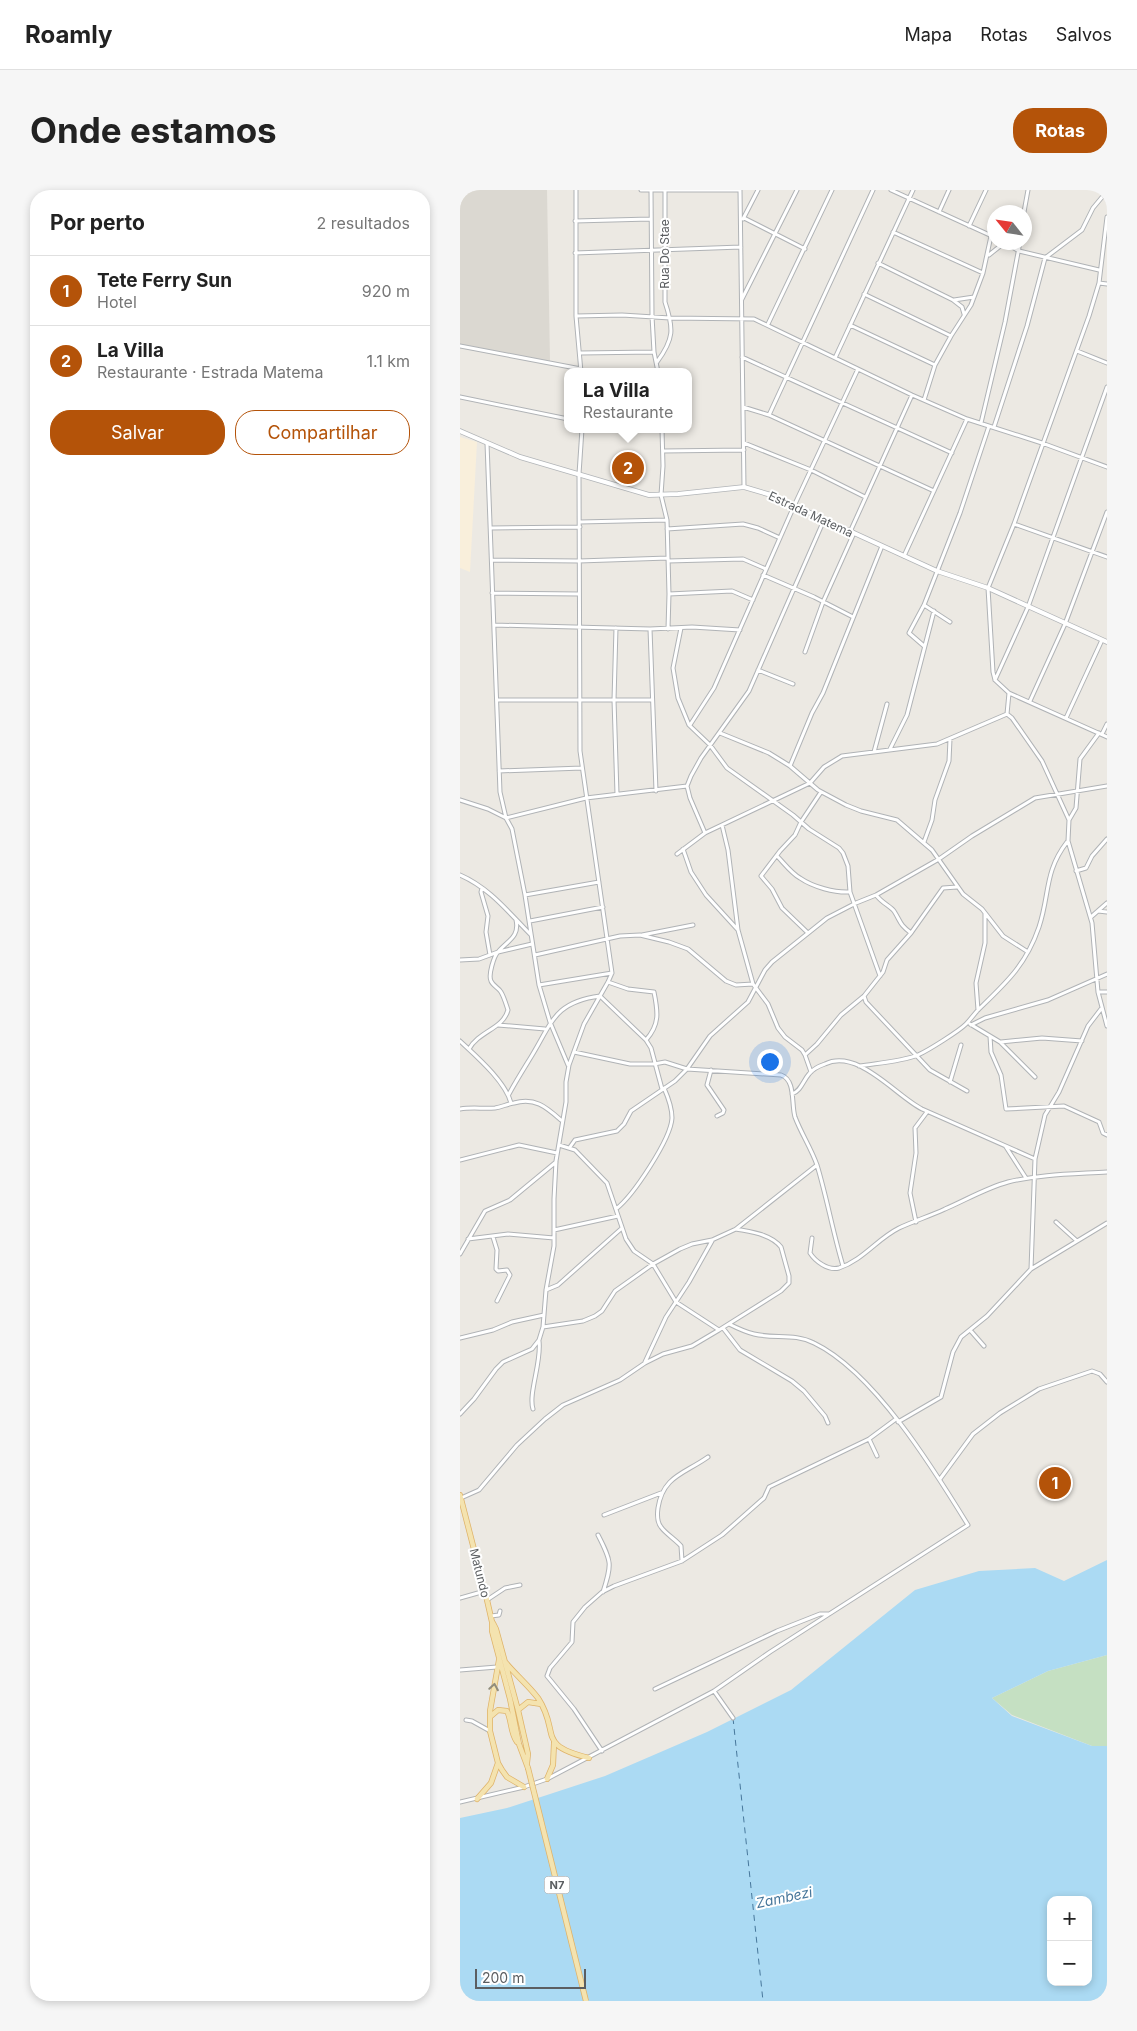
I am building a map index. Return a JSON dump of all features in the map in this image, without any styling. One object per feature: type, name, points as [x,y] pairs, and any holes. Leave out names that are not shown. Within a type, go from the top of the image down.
[{"type":"main road","name":"Matundo","points":[[460,1496],[491,1619]]},
{"type":"main road","name":"N7","points":[[491,1619],[492,1631],[519,1744],[528,1766],[586,2001]]},
{"type":"main road","name":"N7","points":[[491,1619],[496,1629],[518,1710],[528,1754],[528,1766]]},
{"type":"main road","points":[[499,1658],[490,1717],[490,1731],[498,1763],[507,1777],[524,1787]]},
{"type":"main road","points":[[505,1662],[537,1696],[541,1704],[554,1743],[553,1765],[547,1779]]},
{"type":"main road","points":[[518,1710],[528,1702],[541,1704]]},
{"type":"main road","points":[[490,1717],[498,1710],[507,1711],[510,1717],[512,1734],[519,1744]]},
{"type":"main road","points":[[554,1743],[569,1753],[589,1758]]},
{"type":"main road","points":[[476,1798],[491,1783],[498,1763]]},
{"type":"street","points":[[576,190],[576,316],[581,368]]},
{"type":"street","points":[[641,190],[740,190],[744,487]]},
{"type":"street","points":[[651,190],[652,316],[654,352],[658,368]]},
{"type":"street","name":"Rua Do Stae","points":[[657,363],[670,342],[670,318],[665,302],[665,190]]},
{"type":"street","points":[[741,224],[758,190]]},
{"type":"street","points":[[741,299],[797,190]]},
{"type":"street","points":[[768,324],[832,190]]},
{"type":"street","points":[[768,415],[873,190]]},
{"type":"street","points":[[891,190],[987,234]]},
{"type":"street","points":[[835,358],[913,190]]},
{"type":"street","points":[[939,212],[949,190]]},
{"type":"street","points":[[969,226],[986,190]]},
{"type":"street","points":[[1025,205],[1028,190]]},
{"type":"street","points":[[994,427],[1027,326],[1045,258],[1082,230],[1098,200],[1107,196]]},
{"type":"street","points":[[1107,217],[1098,283],[1076,351],[1014,524],[988,588],[995,680],[1009,692],[1107,736]]},
{"type":"street","points":[[744,218],[805,249]]},
{"type":"street","points":[[575,221],[650,220]]},
{"type":"street","points":[[893,232],[983,273]]},
{"type":"street","points":[[1102,245],[1107,246]]},
{"type":"street","points":[[575,253],[741,247]]},
{"type":"street","points":[[924,400],[935,365],[971,305],[990,250]]},
{"type":"street","points":[[988,256],[995,250]]},
{"type":"street","points":[[981,423],[1019,251],[1099,270]]},
{"type":"street","points":[[878,263],[953,300],[962,307],[964,314]]},
{"type":"street","points":[[1098,283],[1107,284]]},
{"type":"street","points":[[864,294],[951,336]]},
{"type":"street","points":[[953,300],[974,297]]},
{"type":"street","points":[[576,316],[742,317],[754,319],[768,324],[912,395],[967,419],[1042,443],[1107,468]]},
{"type":"street","points":[[850,325],[935,365]]},
{"type":"street","points":[[460,346],[571,368]]},
{"type":"street","points":[[1076,351],[1107,363]]},
{"type":"street","points":[[580,353],[654,352]]},
{"type":"street","points":[[742,357],[952,453]]},
{"type":"street","points":[[689,725],[714,688],[794,506],[858,369]]},
{"type":"street","points":[[995,680],[1028,607],[1107,387]]},
{"type":"street","points":[[805,652],[865,497],[912,395]]},
{"type":"street","points":[[460,397],[564,417]]},
{"type":"street","points":[[743,407],[768,415],[934,491]]},
{"type":"street","points":[[904,556],[967,419]]},
{"type":"street","points":[[924,646],[909,633],[924,605],[960,513],[988,426]]},
{"type":"street","name":"Estrada Matema","points":[[460,431],[520,457],[649,495],[744,487],[771,495],[937,571],[988,588],[1107,642]]},
{"type":"street","points":[[533,1409],[532,1401],[540,1353],[539,1340],[543,1327],[546,1290],[554,1238],[556,1161],[566,1102],[566,1082],[569,1065],[584,1024],[612,973],[582,768],[579,628],[579,474],[582,433]]},
{"type":"street","points":[[662,433],[661,495],[667,529],[668,629]]},
{"type":"street","points":[[487,443],[500,792],[506,818],[512,829],[540,985],[550,1022],[569,1065]]},
{"type":"street","points":[[744,443],[811,470],[865,497]]},
{"type":"street","points":[[663,451],[744,450]]},
{"type":"street","points":[[1030,701],[1065,624],[1107,512]]},
{"type":"street","points":[[580,522],[666,520]]},
{"type":"street","points":[[705,833],[693,808],[688,786],[701,758],[748,691],[824,520]]},
{"type":"street","points":[[667,529],[743,524],[780,538]]},
{"type":"street","points":[[1014,524],[1107,557]]},
{"type":"street","points":[[491,528],[580,527]]},
{"type":"street","points":[[790,766],[812,713],[823,693],[882,546]]},
{"type":"street","points":[[492,560],[743,559],[766,569]]},
{"type":"street","points":[[763,575],[853,617]]},
{"type":"street","points":[[669,594],[732,592],[753,600]]},
{"type":"street","points":[[492,593],[579,594]]},
{"type":"street","points":[[924,605],[950,622]]},
{"type":"street","points":[[890,749],[907,715],[934,611]]},
{"type":"street","points":[[494,625],[740,630]]},
{"type":"street","points":[[616,628],[614,700],[617,794]]},
{"type":"street","points":[[680,628],[673,668],[678,698],[689,725],[710,745],[727,768],[844,853],[848,866],[850,892],[856,903],[880,976]]},
{"type":"street","points":[[650,629],[656,791]]},
{"type":"street","points":[[1066,718],[1102,640]]},
{"type":"street","points":[[758,670],[793,684]]},
{"type":"street","points":[[1007,714],[1009,692]]},
{"type":"street","points":[[497,700],[652,700]]},
{"type":"street","points":[[874,752],[887,704]]},
{"type":"street","points":[[677,854],[705,833],[810,783],[833,760],[842,756],[890,749],[924,747],[950,740],[1007,714]]},
{"type":"street","points":[[1007,714],[1012,718],[1042,761],[1069,820]]},
{"type":"street","points":[[1107,724],[1080,759],[1076,808],[1069,820],[1068,841],[1091,917],[1098,992],[1107,1026]]},
{"type":"street","points":[[720,733],[769,754],[790,766],[822,792],[861,811],[897,820],[924,842],[939,859],[957,887],[984,912],[1003,936],[1028,952]]},
{"type":"street","points":[[924,842],[949,758],[950,740]]},
{"type":"street","points":[[499,771],[582,768]]},
{"type":"street","points":[[460,800],[488,809],[506,818],[586,798],[688,786]]},
{"type":"street","points":[[570,1147],[575,1140],[617,1131],[631,1112],[663,1088],[676,1081],[687,1069],[710,1036],[748,1002],[765,970],[772,962],[827,918],[876,895],[939,859],[972,836],[1035,798],[1107,786]]},
{"type":"street","points":[[808,933],[782,908],[772,889],[761,875],[795,835],[801,822],[822,792]]},
{"type":"street","points":[[722,825],[728,850],[738,930],[753,984],[768,1004],[778,1028],[785,1037],[802,1050],[811,1072]]},
{"type":"street","points":[[1076,871],[1086,868],[1092,856],[1107,839]]},
{"type":"street","points":[[969,1024],[978,1010],[1004,986],[1028,952],[1038,929],[1044,908],[1049,875],[1068,841]]},
{"type":"street","points":[[683,849],[691,872],[706,895],[738,930]]},
{"type":"street","points":[[776,856],[798,878],[841,892],[850,892]]},
{"type":"street","points":[[460,875],[471,880],[498,899],[531,935]]},
{"type":"street","points":[[525,895],[599,882]]},
{"type":"street","points":[[805,1056],[841,1015],[864,996],[884,971],[887,960],[911,933],[942,888],[957,887]]},
{"type":"street","points":[[482,888],[481,892],[488,916],[486,932],[490,955]]},
{"type":"street","points":[[876,895],[882,903],[893,910],[901,925],[911,933]]},
{"type":"street","points":[[1091,917],[1106,904]]},
{"type":"street","points":[[1098,911],[1107,912],[1106,904]]},
{"type":"street","points":[[530,921],[603,907]]},
{"type":"street","points":[[978,1010],[976,981],[985,943],[984,912]]},
{"type":"street","points":[[469,1049],[478,1037],[498,1025],[505,1018],[508,1010],[500,990],[490,980],[498,952],[515,935],[516,920]]},
{"type":"street","points":[[534,955],[620,936],[640,935],[693,925]]},
{"type":"street","points":[[640,935],[688,948],[726,981],[736,984],[753,984]]},
{"type":"street","points":[[460,960],[479,959],[498,952],[532,944]]},
{"type":"street","points":[[540,985],[612,973]]},
{"type":"street","points":[[858,1066],[893,1062],[916,1056],[969,1024],[1048,1000],[1098,980],[1107,974]]},
{"type":"street","points":[[608,982],[628,989],[654,992],[658,1019],[653,1031],[646,1040]]},
{"type":"street","points":[[1098,992],[1107,992]]},
{"type":"street","points":[[509,1094],[550,1022],[566,1006],[584,998],[600,996]]},
{"type":"street","points":[[600,996],[646,1040],[672,1111],[670,1126],[645,1175],[629,1197],[616,1209]]},
{"type":"street","points":[[864,996],[866,1002],[930,1070],[968,1091]]},
{"type":"street","points":[[1031,1269],[1035,1159],[1045,1115],[1059,1092],[1088,1026],[1102,1008]]},
{"type":"street","points":[[969,1024],[1000,1042],[1035,1077]]},
{"type":"street","points":[[498,1025],[545,1030]]},
{"type":"street","points":[[990,1036],[991,1052],[1002,1075],[1006,1109],[1049,1106],[1068,1107],[1096,1120],[1101,1124],[1103,1133],[1107,1135]]},
{"type":"street","points":[[1000,1042],[1042,1038],[1082,1040]]},
{"type":"street","points":[[460,1041],[509,1094],[511,1103]]},
{"type":"street","points":[[950,1082],[961,1044]]},
{"type":"street","points":[[574,1052],[630,1064],[665,1062],[687,1069],[782,1075],[790,1081],[795,1118],[812,1150],[817,1165],[843,1266]]},
{"type":"street","points":[[792,1094],[798,1091],[811,1072],[828,1062],[839,1061],[858,1066],[878,1076],[908,1102],[927,1112],[1035,1159]]},
{"type":"street","points":[[711,1070],[707,1085],[724,1110],[723,1114],[717,1116]]},
{"type":"street","points":[[460,1108],[494,1108],[526,1100],[534,1100],[543,1104],[562,1121]]},
{"type":"street","points":[[916,1222],[910,1193],[916,1153],[915,1130],[916,1125],[927,1112]]},
{"type":"street","points":[[460,1160],[517,1145],[557,1152]]},
{"type":"street","points":[[559,1145],[570,1147],[608,1183],[622,1228],[634,1251],[653,1264],[676,1302],[721,1329],[740,1350],[792,1380],[825,1416],[828,1424]]},
{"type":"street","points":[[1006,1147],[1026,1178]]},
{"type":"street","points":[[460,1254],[485,1211],[510,1200],[556,1161]]},
{"type":"street","points":[[543,1327],[583,1321],[595,1316],[602,1311],[615,1291],[653,1264],[692,1244],[712,1240],[736,1230],[817,1165]]},
{"type":"street","points":[[812,1238],[810,1253],[815,1259],[831,1268],[843,1266],[867,1254],[892,1233],[972,1195],[1007,1182],[1035,1177],[1107,1172]]},
{"type":"street","points":[[554,1230],[618,1216]]},
{"type":"street","points":[[1056,1222],[1077,1241]]},
{"type":"street","points":[[602,1751],[574,1709],[547,1676],[550,1668],[572,1642],[573,1622],[585,1607],[602,1592],[682,1561],[722,1535],[764,1498],[770,1488],[869,1439],[897,1420],[941,1397],[956,1344],[961,1337],[988,1316],[1031,1269],[1107,1223]]},
{"type":"street","points":[[546,1290],[558,1285],[622,1228]]},
{"type":"street","points":[[460,1496],[480,1490],[518,1445],[563,1405],[620,1380],[644,1363],[663,1354],[692,1346],[781,1291],[790,1281],[781,1247],[778,1243],[758,1234],[736,1230]]},
{"type":"street","points":[[468,1240],[508,1234],[554,1238]]},
{"type":"street","points":[[493,1237],[497,1250],[496,1269],[498,1271],[507,1270],[510,1275],[497,1301]]},
{"type":"street","points":[[644,1363],[666,1317],[712,1240]]},
{"type":"street","points":[[460,1338],[493,1330],[512,1322],[544,1315]]},
{"type":"street","points":[[460,1802],[524,1787],[547,1779],[714,1691],[770,1652],[968,1525],[940,1479],[897,1420],[849,1366],[825,1349],[799,1337],[753,1334],[729,1324]]},
{"type":"street","points":[[970,1330],[984,1346]]},
{"type":"street","points":[[460,1414],[503,1362],[532,1348],[539,1340]]},
{"type":"street","points":[[940,1479],[978,1429],[1031,1393],[1092,1371],[1100,1374],[1107,1382]]},
{"type":"street","points":[[869,1439],[877,1456]]},
{"type":"street","points":[[682,1561],[681,1546],[662,1529],[658,1522],[657,1514],[662,1493],[665,1486],[708,1457]]},
{"type":"street","points":[[604,1515],[662,1493]]},
{"type":"street","points":[[598,1535],[607,1550],[610,1568],[602,1592]]},
{"type":"street","points":[[487,1600],[505,1588],[520,1585]]},
{"type":"street","points":[[460,1598],[485,1591]]},
{"type":"street","points":[[491,1619],[498,1615],[500,1611]]},
{"type":"street","points":[[655,1689],[777,1631],[820,1614],[829,1614]]},
{"type":"street","points":[[460,1670],[497,1668]]},
{"type":"street","points":[[714,1691],[733,1718]]},
{"type":"street","points":[[466,1720],[490,1731]]},
{"type":"shaded area","points":[[460,190],[547,190],[550,361],[460,344]]},
{"type":"shaded area","points":[[460,437],[477,442],[470,572],[460,568]]},
{"type":"green space","points":[[1107,1655],[1107,1746],[1092,1746],[1012,1715],[992,1698],[1048,1671]]},
{"type":"water","name":"Zambezi","points":[[1107,1560],[1107,1655],[1048,1671],[992,1698],[1012,1716],[1092,1746],[1107,1746],[1107,2001],[460,2001],[460,1818],[507,1808],[605,1776],[707,1732],[791,1690],[915,1590],[979,1571],[1035,1568],[1064,1581]]},
{"type":"ferry route","points":[[733,1718],[763,2001]]},
{"type":"place","name":"La Villa","points":[[628,468]]},
{"type":"place","name":"Tete Ferry Sun","points":[[1055,1483]]}]
